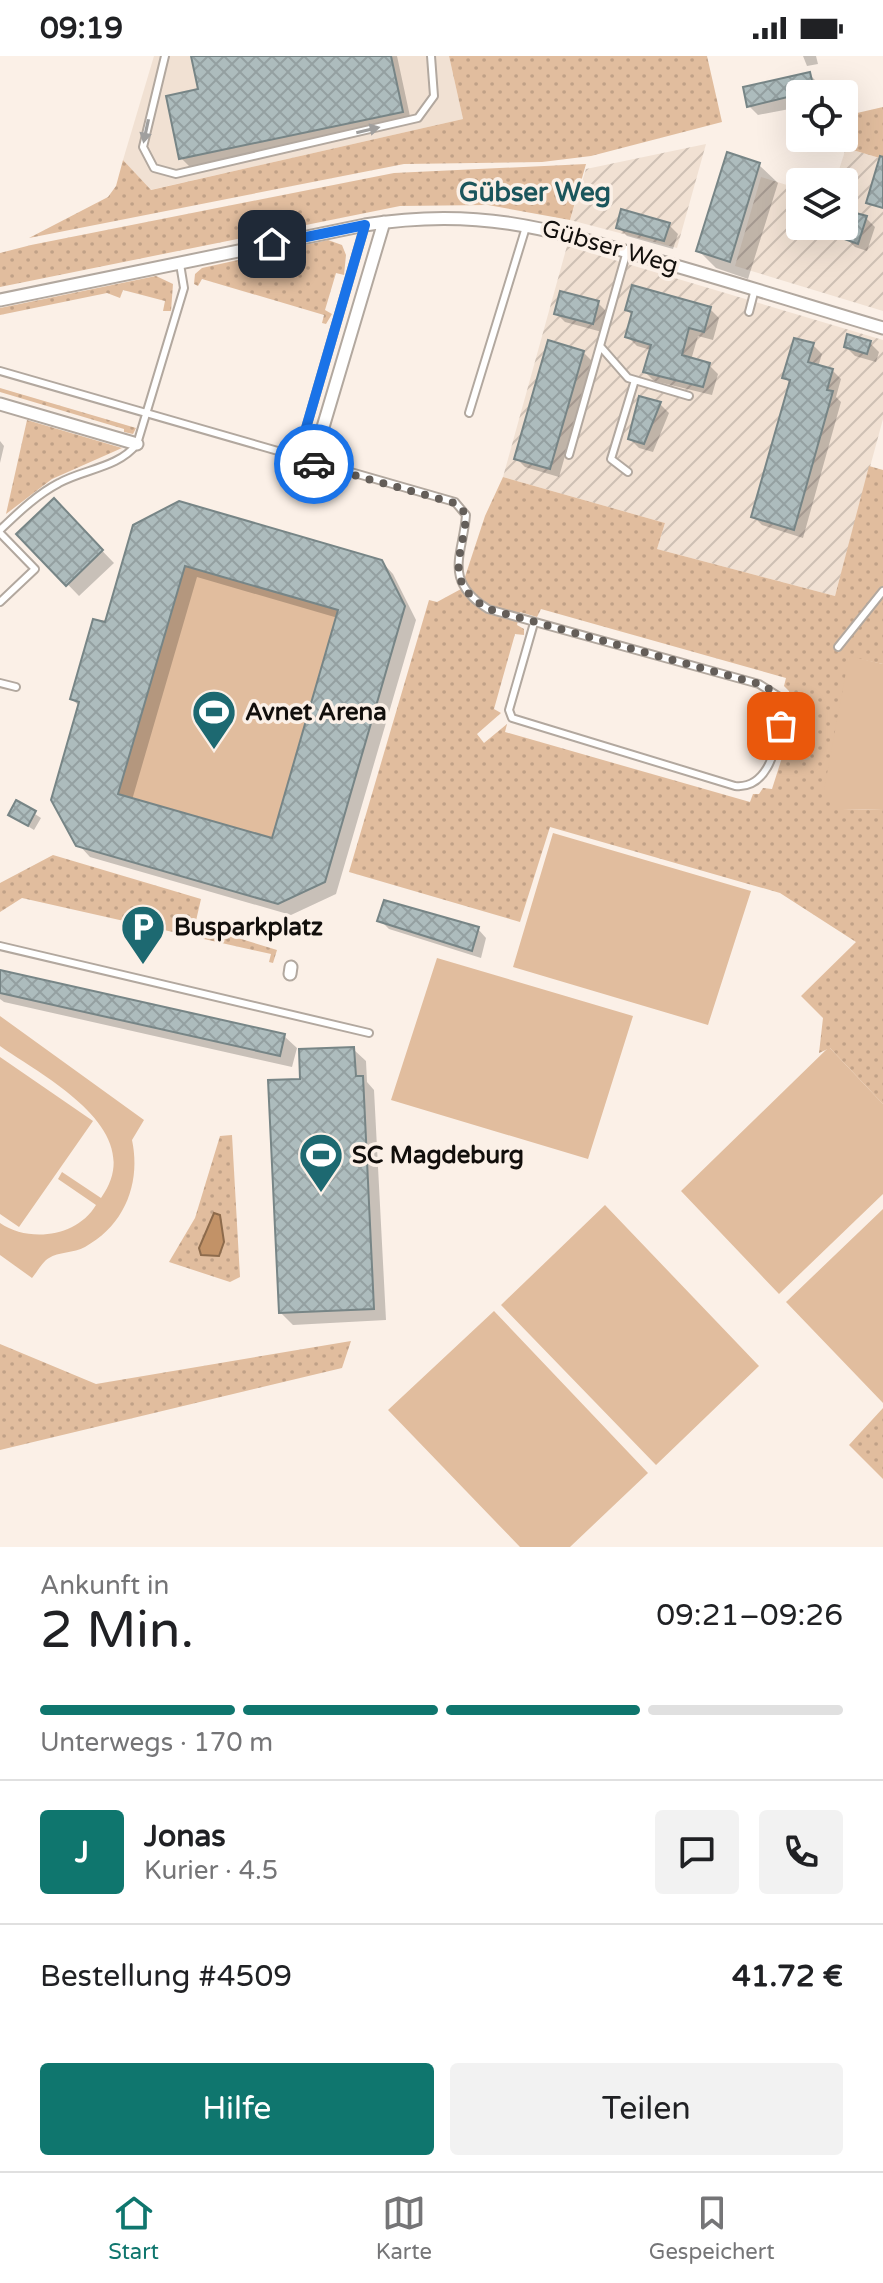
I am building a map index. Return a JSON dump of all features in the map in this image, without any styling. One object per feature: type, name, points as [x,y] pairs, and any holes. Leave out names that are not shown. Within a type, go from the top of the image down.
[{"type":"street","name":"Gübser Weg","points":[[0,300],[365,225],[451,217],[527,224],[883,328]]},
{"type":"street","points":[[307,481],[384,222]]},
{"type":"street","points":[[0,404],[137,444]]},
{"type":"lane","points":[[165,56],[142,143],[151,165],[176,174],[418,118],[434,96],[431,56]]},
{"type":"lane","points":[[469,413],[527,224]]},
{"type":"lane","points":[[297,459],[365,225]]},
{"type":"lane","points":[[569,455],[627,251]]},
{"type":"lane","points":[[0,602],[35,569],[0,532],[45,491],[78,474],[116,461],[137,444],[184,288],[180,263]]},
{"type":"lane","points":[[749,312],[755,289]]},
{"type":"lane","points":[[600,346],[615,366],[635,380],[689,396]]},
{"type":"lane","points":[[0,371],[455,502],[466,515],[457,563],[467,588],[488,609],[771,690],[781,700],[785,713],[766,773],[753,783],[735,786],[512,718],[509,710],[534,623]]},
{"type":"lane","points":[[628,472],[611,459],[635,380]]},
{"type":"lane","points":[[838,647],[883,591]]},
{"type":"lane","points":[[0,683],[16,687]]},
{"type":"lane","points":[[0,946],[369,1033]]},
{"type":"shaded area","points":[[154,56],[449,56],[463,119],[150,190],[123,160]]},
{"type":"shaded area","points":[[449,56],[707,56],[722,122],[591,156],[542,162],[404,164],[29,238],[108,197],[116,186],[123,160],[151,190],[463,119]]},
{"type":"shaded area","points":[[883,107],[883,159],[858,152],[858,113]]},
{"type":"shaded area","points":[[706,144],[677,248],[570,220],[586,169]]},
{"type":"shaded area","points":[[845,152],[858,152],[883,159],[883,311],[735,266],[761,177],[786,185],[786,240],[858,240],[858,168],[840,168]]},
{"type":"shaded area","points":[[586,164],[570,220],[488,205],[400,206],[0,287],[0,253],[31,245],[394,173]]},
{"type":"shaded area","points":[[328,240],[342,245],[346,255],[344,275],[336,273],[325,310],[332,314],[326,324],[322,323],[324,315],[202,279],[198,286],[194,284],[195,274],[202,268]]},
{"type":"shaded area","points":[[567,246],[883,340],[883,419],[835,596],[657,549],[665,523],[503,477]]},
{"type":"shaded area","points":[[156,276],[173,284],[171,311],[163,311],[165,301],[123,290],[120,298],[107,293],[0,315],[0,308]]},
{"type":"shaded area","points":[[0,388],[136,428],[133,434],[124,432],[124,429],[0,392]]},
{"type":"shaded area","points":[[27,420],[122,448],[52,479],[6,514]]},
{"type":"shaded area","points":[[869,466],[883,470],[883,664],[849,657],[843,809],[883,810],[883,1104],[830,1048],[819,1053],[823,1018],[801,996],[856,942],[780,893],[550,827],[520,922],[349,872],[429,600],[437,602],[461,589],[485,516],[503,477],[665,523],[657,549],[835,596]],"holes":[[[541,609],[786,678],[784,686],[789,691],[789,698],[800,701],[772,789],[763,788],[759,794],[753,794],[750,802],[505,732],[507,724],[484,743],[477,734],[501,713],[494,709],[515,634],[524,635],[524,629],[517,625],[520,612],[537,617]]]},
{"type":"shaded area","name":"Avnet Arena","points":[[179,501],[382,560],[405,606],[325,882],[278,904],[76,846],[51,800],[79,702],[70,699],[93,619],[105,621],[133,525]]},
{"type":"shaded area","points":[[849,656],[883,664],[883,810],[843,809],[824,790]]},
{"type":"shaded area","points":[[553,833],[751,891],[708,1025],[513,967]]},
{"type":"shaded area","points":[[53,855],[201,899],[195,925],[277,950],[273,963],[269,962],[271,954],[22,898],[0,912],[0,883]]},
{"type":"shaded area","points":[[437,958],[633,1016],[588,1159],[391,1100]]},
{"type":"shaded area","points":[[0,1016],[144,1120],[132,1140],[132,1187],[120,1215],[99,1238],[81,1249],[49,1258],[32,1278],[0,1255],[0,1223],[38,1235],[52,1234],[77,1224],[96,1205],[58,1179],[62,1172],[101,1198],[113,1173],[112,1150],[102,1128],[85,1108],[0,1046]]},
{"type":"shaded area","points":[[829,1047],[883,1104],[883,1194],[779,1294],[681,1191]]},
{"type":"shaded area","points":[[0,1057],[93,1121],[19,1227],[0,1214]]},
{"type":"shaded area","points":[[232,1135],[240,1277],[230,1282],[169,1262],[195,1218],[220,1136]]},
{"type":"shaded area","points":[[605,1205],[759,1366],[656,1465],[501,1305]]},
{"type":"shaded area","points":[[883,1209],[883,1403],[786,1302]]},
{"type":"shaded area","points":[[214,1213],[220,1215],[224,1242],[219,1256],[201,1255],[199,1248]]},
{"type":"shaded area","points":[[494,1311],[648,1473],[570,1547],[520,1547],[388,1410]]},
{"type":"shaded area","points":[[351,1341],[342,1368],[0,1450],[0,1344],[96,1384]]},
{"type":"shaded area","points":[[883,1408],[883,1479],[849,1445]]},
{"type":"building","points":[[191,56],[391,56],[403,112],[179,159],[166,96],[198,89]]},
{"type":"building","points":[[810,72],[812,80],[786,80],[786,97],[747,107],[743,87]]},
{"type":"building","points":[[727,152],[760,163],[730,262],[696,251]]},
{"type":"building","points":[[880,156],[883,157],[883,208],[866,203]]},
{"type":"building","points":[[621,209],[670,223],[664,241],[616,228]]},
{"type":"building","points":[[858,214],[867,216],[858,244],[847,240],[858,240]]},
{"type":"building","points":[[632,285],[711,307],[704,332],[689,328],[682,355],[710,363],[703,387],[643,372],[651,345],[625,337],[632,312],[625,310]]},
{"type":"building","points":[[560,291],[599,301],[593,324],[554,314]]},
{"type":"building","points":[[847,334],[871,341],[867,354],[844,347]]},
{"type":"building","points":[[794,338],[814,343],[808,362],[833,369],[827,390],[833,391],[794,530],[751,517],[790,380],[782,378]]},
{"type":"building","points":[[548,340],[584,351],[550,469],[514,459]]},
{"type":"building","points":[[639,396],[661,402],[644,444],[628,439]]},
{"type":"building","points":[[54,498],[103,550],[66,586],[16,534]]},
{"type":"building","name":"Avnet Arena","points":[[179,501],[382,560],[405,606],[325,882],[278,904],[76,846],[51,800],[79,702],[70,699],[93,619],[105,622],[133,525]],"holes":[[[185,566],[338,610],[272,838],[118,794]]]},
{"type":"building","points":[[16,800],[36,811],[28,826],[8,815]]},
{"type":"building","points":[[384,900],[479,927],[472,951],[377,921]]},
{"type":"building","points":[[0,970],[285,1034],[280,1056],[0,993]]},
{"type":"building","name":"SC Magdeburg","points":[[354,1047],[356,1076],[363,1076],[374,1309],[279,1313],[268,1080],[300,1079],[299,1049]]},
{"type":"way so far","points":[[314,464],[449,499],[463,508],[466,515],[457,555],[459,572],[473,596],[488,609],[763,685],[775,693],[784,706],[781,726]]},
{"type":"place","name":"Avnet Arena","points":[[214,751]]},
{"type":"place","name":"Busparkplatz","points":[[143,966]]},
{"type":"place","name":"SC Magdeburg","points":[[321,1194]]},
{"type":"district","name":"Gübser Weg","points":[[535,192]]},
{"type":"route","points":[[272,244],[365,225],[297,459],[314,464]]}]
